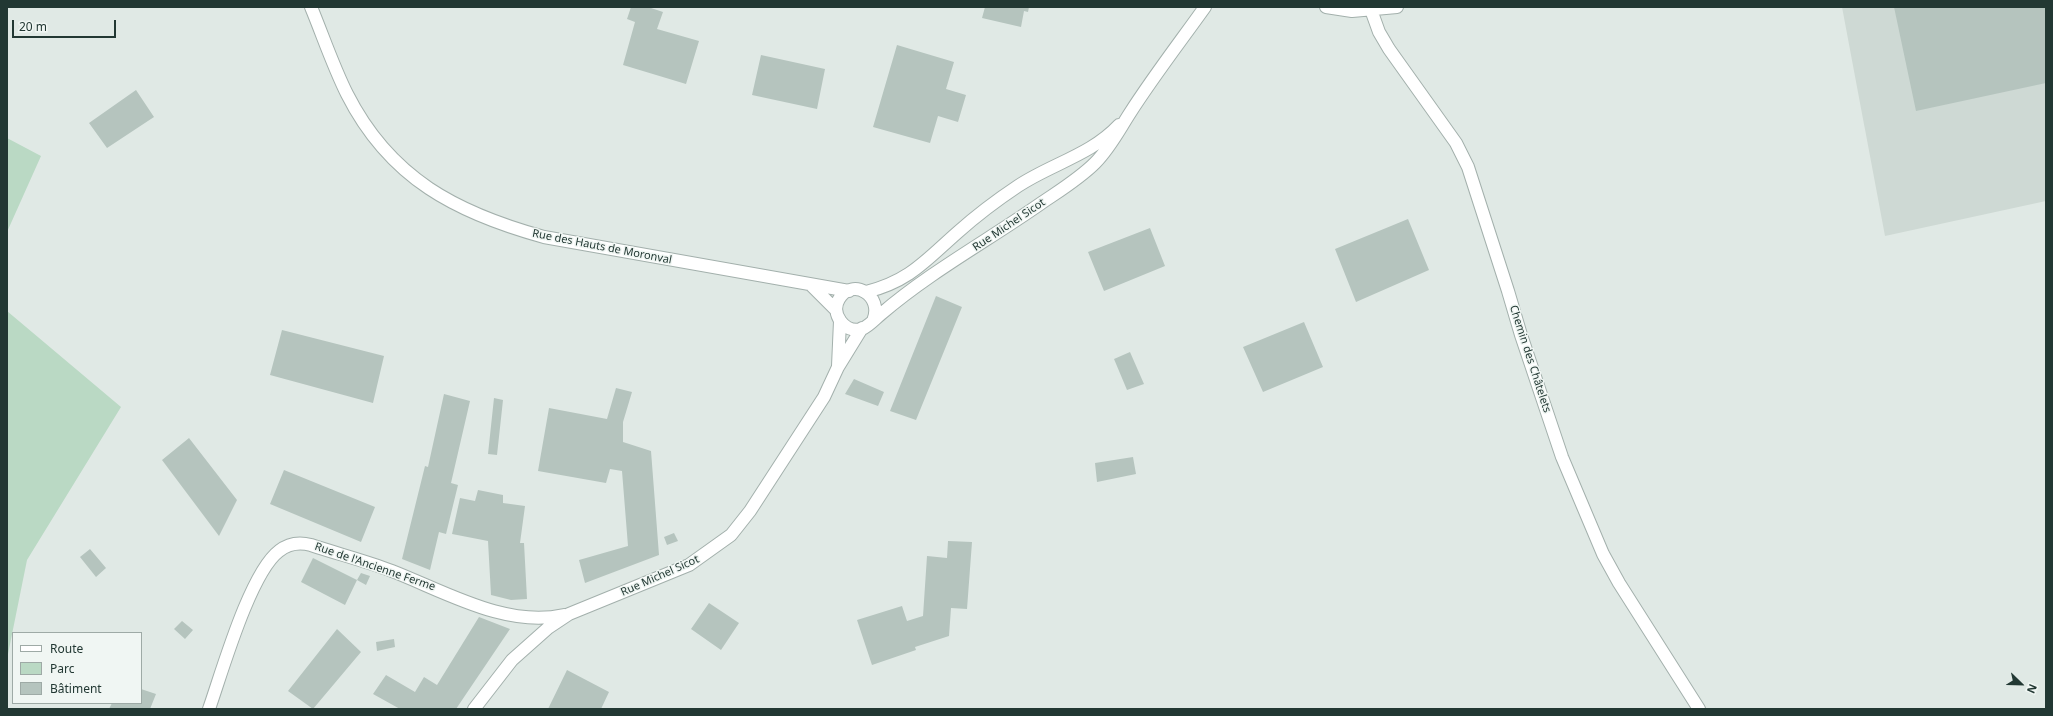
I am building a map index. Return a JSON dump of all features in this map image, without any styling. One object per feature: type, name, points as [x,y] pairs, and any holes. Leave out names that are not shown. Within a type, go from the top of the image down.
[{"type":"street","name":"Rue des Hauts de Moronval","points":[[311,7],[347,94],[364,123],[386,151],[405,171],[454,204],[505,226],[544,237],[849,291]]},
{"type":"street","name":"Rue Michel Sicot","points":[[474,709],[501,672],[516,656],[535,638],[569,614],[689,565],[731,535],[750,511],[824,397],[838,367],[862,328],[910,291],[1045,201],[1094,164],[1111,144],[1129,114],[1205,7]]},
{"type":"street","points":[[1326,7],[1352,11],[1397,7]]},
{"type":"street","name":"Chemin des Châtelets","points":[[1371,9],[1379,32],[1389,49],[1456,143],[1468,167],[1508,291],[1520,335],[1562,457],[1604,554],[1619,583],[1699,709]]},
{"type":"street","name":"Rue Michel Sicot","points":[[838,367],[839,299],[849,291],[854,290],[866,292],[890,285],[914,272],[980,212],[1020,184],[1075,157],[1095,145],[1113,131],[1129,114]]},
{"type":"street","points":[[811,285],[849,328],[862,328]]},
{"type":"street","points":[[866,292],[874,302],[876,308],[873,321]]},
{"type":"street","name":"Rue de l'Ancienne Ferme","points":[[209,709],[240,619],[256,584],[273,557],[281,549],[292,544],[297,543],[311,545],[384,568],[496,613],[523,618],[544,618],[569,614]]},
{"type":"shaded area","points":[[1842,7],[2046,7],[2046,201],[1885,236]]},
{"type":"green space","points":[[7,138],[41,156],[7,232]]},
{"type":"green space","points":[[7,311],[121,407],[27,560],[7,659]]},
{"type":"building","points":[[631,7],[648,7],[663,12],[657,29],[699,41],[686,84],[623,65],[635,22],[627,19]]},
{"type":"building","points":[[985,7],[1029,7],[1028,12],[1024,11],[1021,27],[982,18]]},
{"type":"building","points":[[1894,7],[2046,7],[2046,83],[1916,111]]},
{"type":"building","points":[[897,45],[954,62],[946,89],[966,95],[958,122],[938,116],[930,143],[873,127]]},
{"type":"building","points":[[761,55],[825,69],[817,109],[752,95]]},
{"type":"building","points":[[136,90],[154,117],[107,148],[89,123]]},
{"type":"building","points":[[1408,219],[1429,270],[1356,302],[1335,249]]},
{"type":"building","points":[[1150,228],[1165,266],[1104,291],[1088,252]]},
{"type":"building","points":[[936,296],[962,307],[916,420],[890,411]]},
{"type":"building","points":[[1304,322],[1323,367],[1263,392],[1243,347]]},
{"type":"building","points":[[282,330],[384,356],[373,403],[270,375]]},
{"type":"building","points":[[1130,352],[1144,384],[1127,390],[1114,359]]},
{"type":"building","points":[[854,379],[884,392],[878,406],[845,394]]},
{"type":"building","points":[[616,388],[632,392],[623,422],[623,442],[651,451],[659,555],[585,583],[579,560],[628,546],[622,471],[610,469],[606,483],[538,471],[549,408],[607,419]]},
{"type":"building","points":[[444,394],[470,401],[451,483],[458,485],[446,534],[439,532],[430,570],[402,559],[425,466],[428,467]]},
{"type":"building","points":[[494,398],[503,400],[497,455],[488,454]]},
{"type":"building","points":[[189,438],[237,500],[219,536],[162,460]]},
{"type":"building","points":[[1133,457],[1136,474],[1097,482],[1095,463]]},
{"type":"building","points":[[284,470],[375,507],[361,542],[270,504]]},
{"type":"building","points":[[478,490],[503,495],[503,503],[525,506],[520,543],[524,543],[527,599],[511,600],[491,595],[488,541],[452,534],[460,498],[475,501]]},
{"type":"building","points":[[674,533],[678,541],[667,545],[664,537]]},
{"type":"building","points":[[948,541],[972,542],[967,609],[951,608],[949,636],[915,647],[916,650],[872,665],[857,620],[902,606],[907,621],[923,616],[927,556],[947,558]]},
{"type":"building","points":[[90,549],[106,568],[96,577],[80,557]]},
{"type":"building","points":[[313,558],[357,580],[345,605],[301,582]]},
{"type":"building","points":[[361,573],[370,576],[366,585],[357,580]]},
{"type":"building","points":[[709,603],[739,623],[721,650],[691,629]]},
{"type":"building","points":[[479,617],[510,629],[456,709],[400,709],[373,694],[386,675],[415,692],[424,677],[437,685]]},
{"type":"building","points":[[182,621],[193,630],[185,639],[174,629]]},
{"type":"building","points":[[337,629],[361,652],[313,709],[288,691]]},
{"type":"building","points":[[394,639],[395,647],[377,651],[376,642]]},
{"type":"building","points":[[567,670],[609,692],[601,709],[548,709]]},
{"type":"building","points":[[142,689],[156,694],[150,709],[109,709],[112,704],[142,704]]}]
